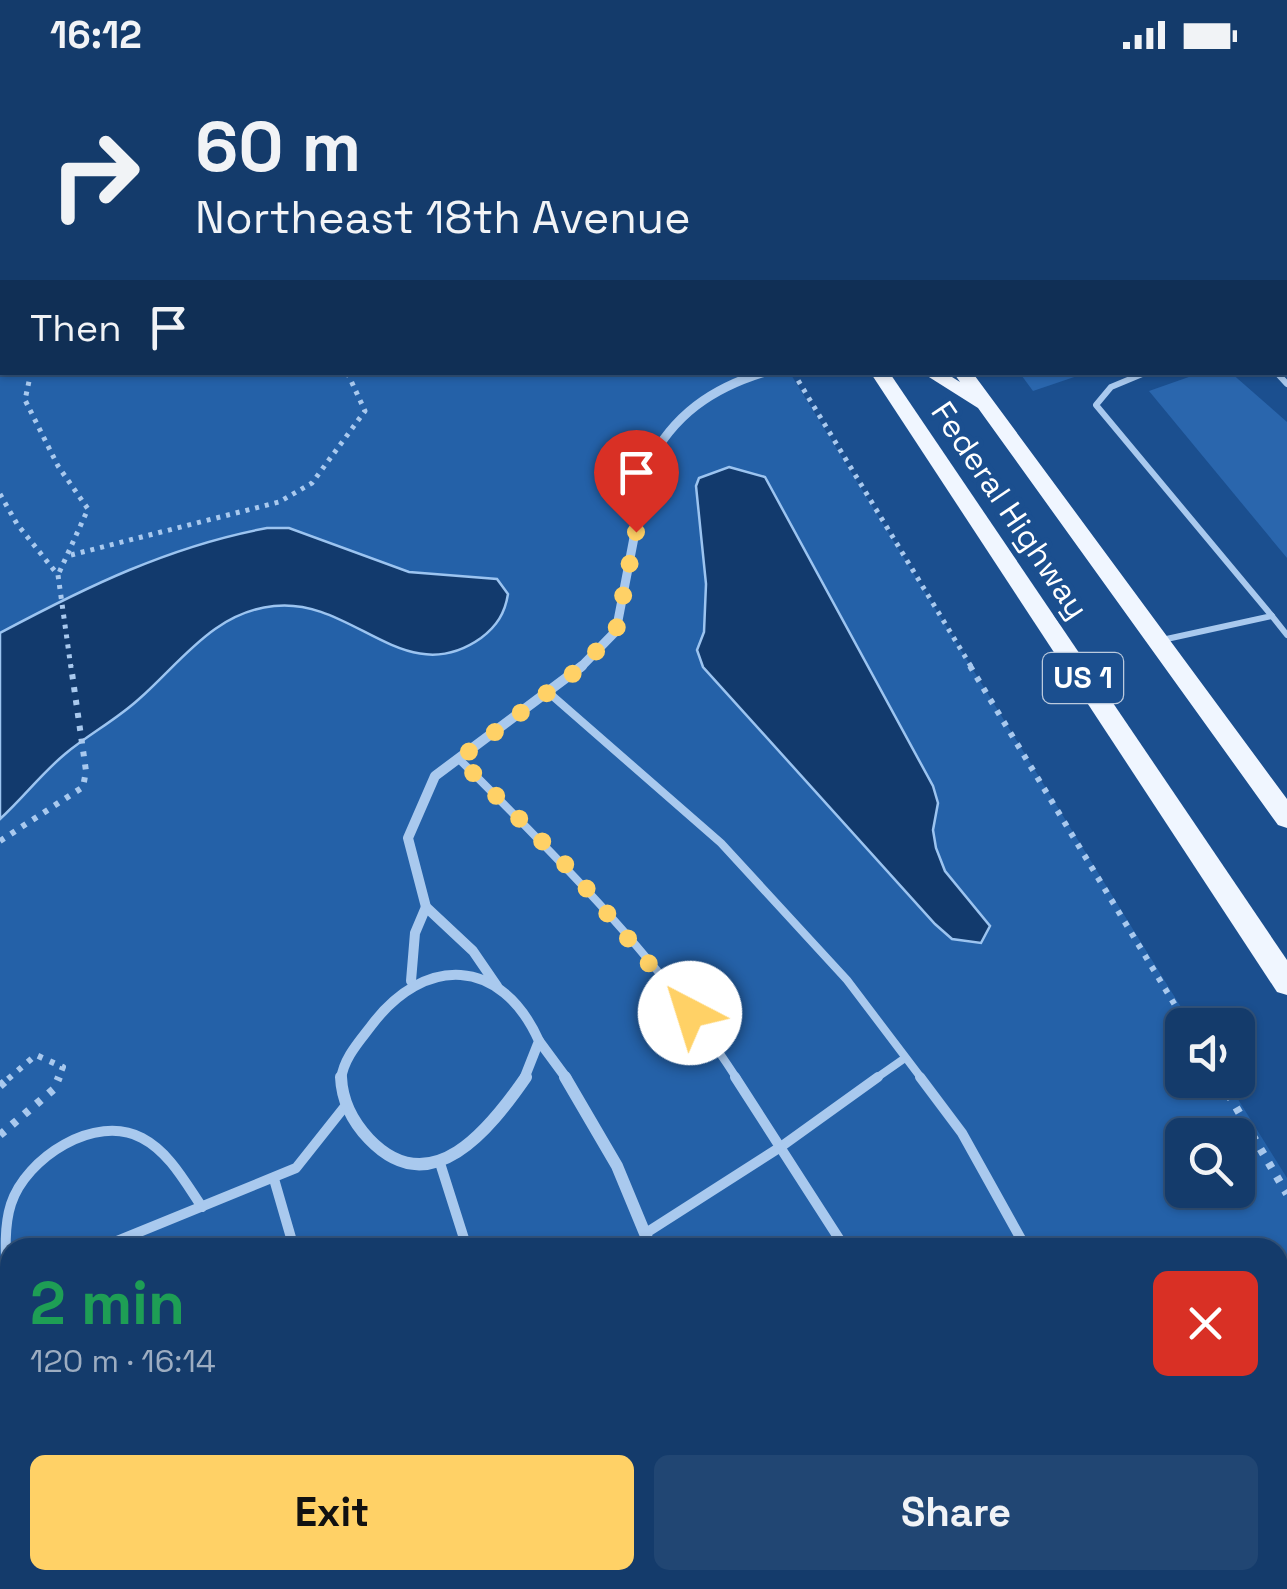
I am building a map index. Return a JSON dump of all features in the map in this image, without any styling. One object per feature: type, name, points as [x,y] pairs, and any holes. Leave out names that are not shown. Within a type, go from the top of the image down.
[{"type":"main road","name":"Federal Highway","points":[[881,375],[1287,983]]},
{"type":"main road","points":[[935,375],[990,410]]},
{"type":"main road","name":"Federal Highway","points":[[964,375],[1287,818]]},
{"type":"street","points":[[648,1238],[628,1181],[569,1080],[539,1041],[530,1018],[497,986],[473,951],[426,907],[408,838],[435,776],[548,692],[616,631],[648,466],[658,441],[688,405],[758,375]]},
{"type":"street","points":[[426,907],[414,933],[411,981],[355,1048],[340,1076],[346,1105],[359,1131],[381,1150],[409,1162],[440,1163],[474,1137],[526,1076],[539,1041]]},
{"type":"street","points":[[411,981],[440,974],[470,976],[497,986]]},
{"type":"lane","points":[[1136,375],[1120,380],[1101,394],[1096,406],[1287,634]]},
{"type":"lane","points":[[1158,641],[1272,616]]},
{"type":"lane","points":[[548,692],[721,843],[847,980],[962,1134],[1020,1238]]},
{"type":"lane","points":[[459,759],[572,871],[713,1042],[839,1238]]},
{"type":"lane","points":[[646,1233],[782,1146],[905,1058]]},
{"type":"lane","points":[[130,1238],[296,1168],[346,1105]]},
{"type":"lane","points":[[11,1238],[12,1202],[30,1170],[97,1132],[128,1132],[154,1145],[202,1207]]},
{"type":"lane","points":[[440,1163],[464,1238]]},
{"type":"lane","points":[[274,1178],[291,1238]]},
{"type":"path","points":[[29,375],[25,400],[58,466],[88,508],[71,555],[58,575]]},
{"type":"path","points":[[71,555],[279,502],[312,483],[365,411],[348,375]]},
{"type":"path","points":[[795,375],[1177,1008]]},
{"type":"path","points":[[0,494],[17,524],[58,575],[86,771],[83,787],[0,841]]},
{"type":"path","points":[[0,1086],[36,1055],[63,1067],[54,1089],[0,1135]]},
{"type":"path","points":[[1231,1098],[1287,1194]]},
{"type":"shaded area","points":[[0,375],[791,375],[1182,1008],[1165,1008],[1165,1098],[1237,1098],[1250,1118],[1165,1118],[1165,1208],[1255,1208],[1255,1127],[1287,1178],[1287,1238],[0,1238]]},
{"type":"shaded area","points":[[729,467],[765,477],[933,786],[938,803],[933,830],[936,848],[945,871],[990,926],[981,943],[952,939],[935,924],[703,667],[697,650],[704,632],[706,584],[696,486],[699,478]]},
{"type":"shaded area","points":[[267,528],[289,528],[409,572],[497,579],[508,594],[505,607],[496,624],[481,638],[454,652],[428,655],[403,649],[302,607],[253,610],[216,628],[200,641],[130,707],[48,769],[0,819],[0,633],[129,570],[196,546]]},
{"type":"building","points":[[1021,375],[1080,375],[1033,391]]},
{"type":"building","points":[[1194,375],[1233,375],[1287,422],[1287,558],[1149,391]]},
{"type":"route","points":[[636,532],[616,631],[579,669],[459,759],[572,871],[690,1013]]}]
